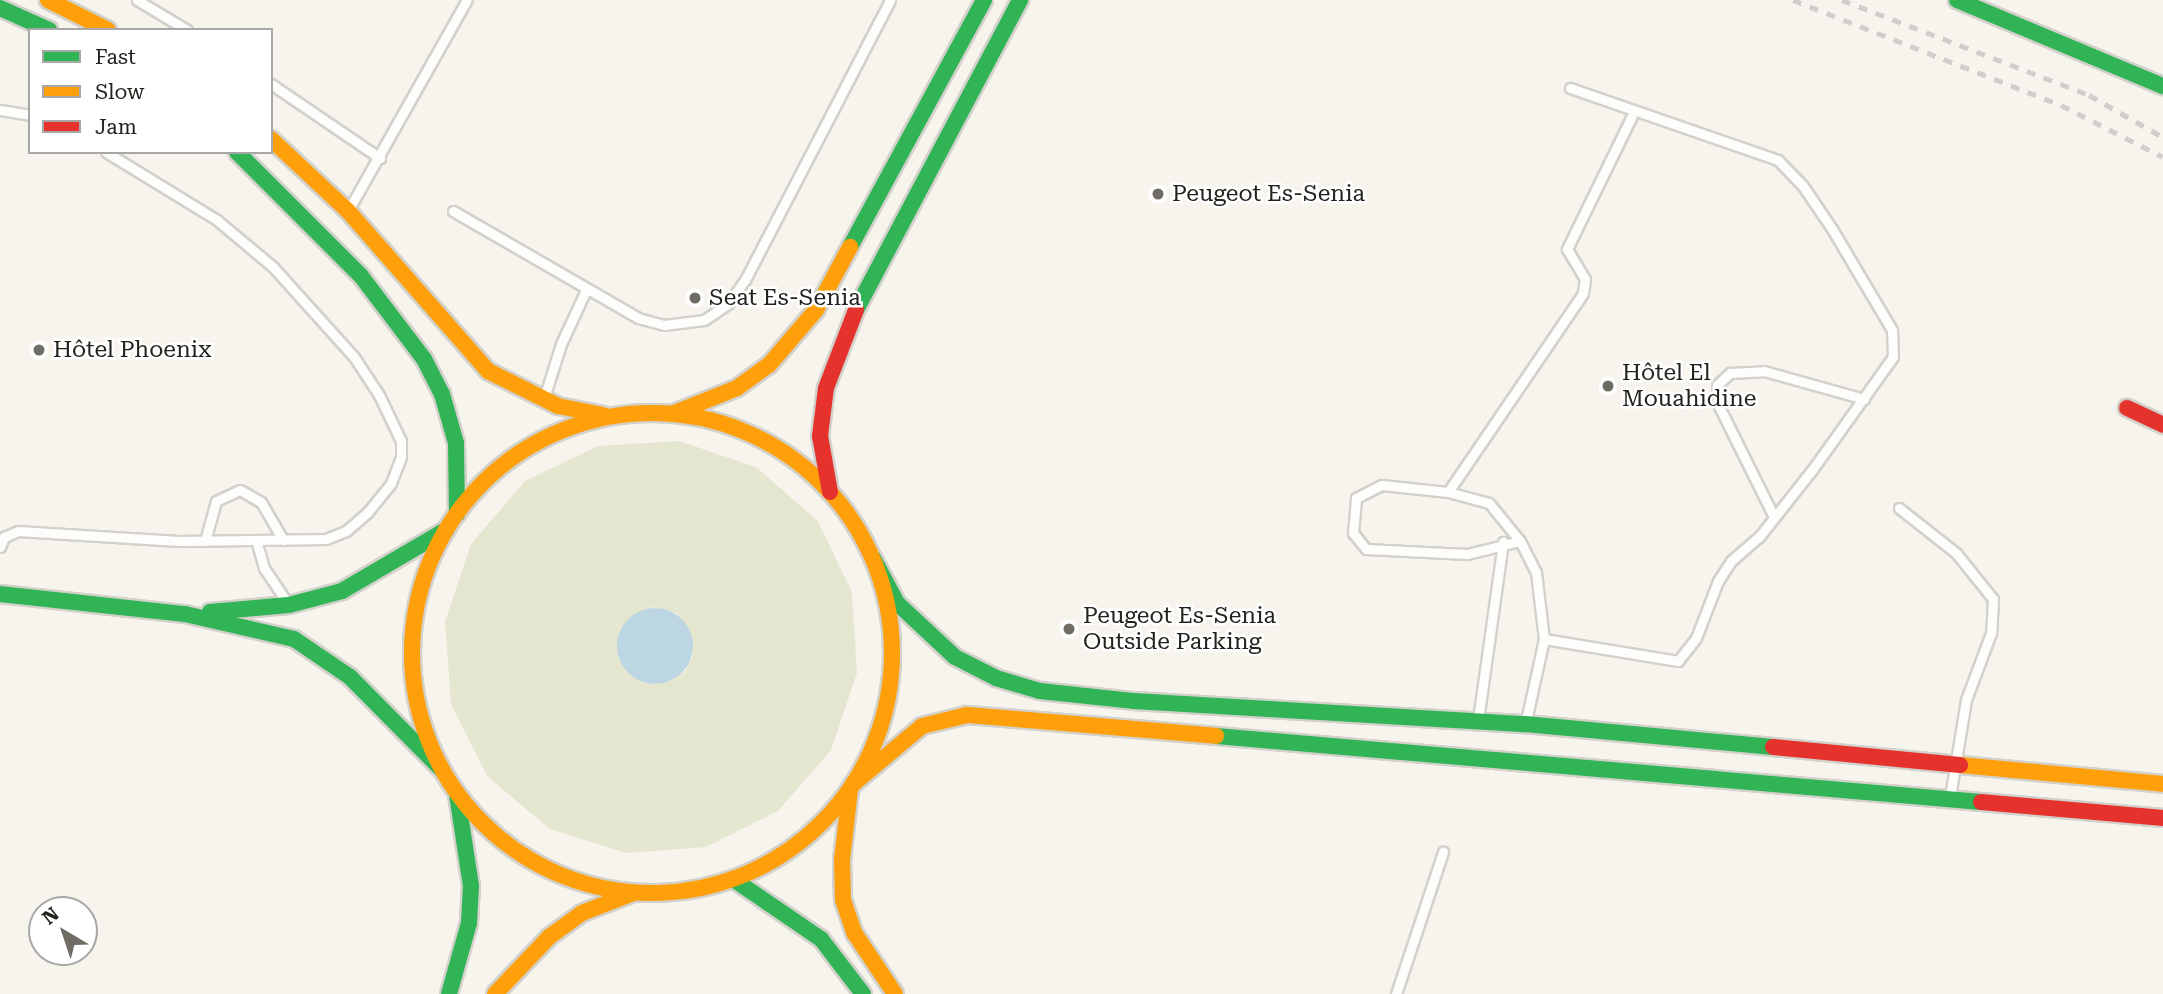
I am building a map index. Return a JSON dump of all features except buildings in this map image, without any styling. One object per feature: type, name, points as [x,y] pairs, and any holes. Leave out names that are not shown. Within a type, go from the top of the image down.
[{"type":"main road","points":[[48,0],[75,6],[105,28]]},
{"type":"main road","points":[[672,414],[737,388],[769,365],[816,310],[984,0]]},
{"type":"main road","points":[[830,492],[820,436],[827,388],[845,331],[1020,0]]},
{"type":"main road","points":[[1957,0],[2163,86]]},
{"type":"main road","points":[[0,8],[45,28]]},
{"type":"main road","points":[[273,141],[348,211],[470,354],[488,371],[544,400],[594,415],[672,414],[717,422],[759,438],[797,461],[830,492],[873,558],[897,603],[955,657],[996,678],[1040,691],[1134,701],[1525,724],[2163,784]]},
{"type":"main road","points":[[239,154],[361,276],[424,359],[442,394],[456,443],[457,514]]},
{"type":"main road","points":[[2127,408],[2163,425]]},
{"type":"main road","points":[[441,769],[416,702],[412,643],[419,596],[446,530],[482,485],[523,452],[581,424],[619,416]]},
{"type":"main road","points":[[185,614],[289,605],[368,579],[446,530]]},
{"type":"main road","points":[[873,558],[887,603],[892,650],[888,697],[875,742],[851,787],[842,860],[844,900],[855,933],[895,994]]},
{"type":"main road","points":[[0,594],[185,614],[277,634],[313,649],[369,694],[441,769],[457,794],[487,828],[534,863],[565,877],[633,893],[689,890],[733,879],[788,850],[817,827],[851,787],[922,726],[967,715],[1517,759],[2163,818]]},
{"type":"main road","points":[[1517,759],[1525,724]]},
{"type":"main road","points":[[449,994],[464,948],[471,886],[457,794]]},
{"type":"main road","points":[[733,879],[821,939],[863,994]]},
{"type":"main road","points":[[495,994],[549,937],[582,913],[633,893]]},
{"type":"lane","points":[[137,0],[182,28]]},
{"type":"lane","points":[[348,211],[467,0]]},
{"type":"lane","points":[[453,211],[638,318],[664,326],[704,320],[728,304],[751,269],[890,0]]},
{"type":"lane","points":[[273,85],[380,158]]},
{"type":"lane","points":[[1544,639],[1678,660],[1696,638],[1718,581],[1731,561],[1774,517],[1893,357],[1892,330],[1832,229],[1795,177],[1778,160],[1570,88]]},
{"type":"lane","points":[[0,110],[28,115]]},
{"type":"lane","points":[[1448,492],[1583,293],[1585,279],[1567,249],[1632,116]]},
{"type":"lane","points":[[0,547],[4,537],[18,531],[205,541],[327,539],[367,513],[391,483],[401,457],[394,421],[354,357],[273,267],[217,220],[109,154]]},
{"type":"lane","points":[[544,400],[561,344],[586,290]]},
{"type":"lane","points":[[1774,517],[1718,404],[1717,385],[1730,373],[1764,371],[1864,399]]},
{"type":"lane","points":[[1520,541],[1503,542],[1467,554],[1366,549],[1353,533],[1356,498],[1368,489],[1382,485],[1448,492],[1489,503],[1520,541],[1536,572],[1544,639],[1525,724]]},
{"type":"lane","points":[[205,541],[216,501],[240,490],[261,502],[283,540]]},
{"type":"lane","points":[[1899,508],[1956,553],[1993,599],[1991,633],[1966,700],[1949,799]]},
{"type":"lane","points":[[256,540],[271,582],[289,605]]},
{"type":"lane","points":[[1478,721],[1503,542]]},
{"type":"lane","points":[[1396,994],[1443,852]]},
{"type":"green space","points":[[679,441],[756,467],[817,520],[852,592],[857,673],[831,750],[778,811],[706,847],[626,853],[550,829],[488,777],[451,704],[445,622],[471,544],[525,481],[598,446]],"holes":[[[653,607],[678,614],[693,656],[685,671],[671,681],[629,618]]]},
{"type":"water","points":[[648,608],[662,608],[676,614],[687,625],[693,646],[690,661],[682,673],[662,684],[648,684],[634,678],[623,667],[617,653],[617,639],[623,625],[634,614]]},
{"type":"railway","points":[[1793,0],[2061,105],[2163,157]]},
{"type":"railway","points":[[1842,0],[2089,95],[2163,137]]},
{"type":"traffic: fast","points":[[850,247],[984,0]]},
{"type":"traffic: fast","points":[[856,310],[1020,0]]},
{"type":"traffic: fast","points":[[1957,0],[2163,86]]},
{"type":"traffic: fast","points":[[0,8],[45,28]]},
{"type":"traffic: fast","points":[[239,154],[361,276],[424,359],[442,394],[456,443],[457,514]]},
{"type":"traffic: fast","points":[[210,612],[289,605],[342,591],[446,530]]},
{"type":"traffic: fast","points":[[873,558],[897,603],[955,657],[996,678],[1040,691],[1134,701],[1525,724],[1773,747]]},
{"type":"traffic: fast","points":[[0,594],[185,614],[294,639],[350,677],[441,769]]},
{"type":"traffic: fast","points":[[1216,736],[1981,802]]},
{"type":"traffic: fast","points":[[449,994],[469,923],[471,886],[457,794]]},
{"type":"traffic: fast","points":[[733,879],[821,939],[863,994]]},
{"type":"traffic: slow","points":[[48,0],[104,28]]},
{"type":"traffic: slow","points":[[273,141],[348,211],[488,371],[558,406],[603,415]]},
{"type":"traffic: slow","points":[[672,414],[737,388],[769,365],[816,310],[850,247]]},
{"type":"traffic: slow","points":[[652,413],[699,418],[744,432],[785,454],[821,484],[851,520],[873,561],[887,606],[892,653],[887,700],[873,745],[851,786],[821,822],[785,852],[744,874],[699,888],[652,893],[605,888],[560,874],[519,852],[483,822],[453,786],[431,745],[417,700],[412,653],[417,606],[431,561],[453,520],[483,484],[519,454],[560,432],[605,418],[652,413]]},
{"type":"traffic: slow","points":[[853,784],[922,726],[967,715],[1216,736]]},
{"type":"traffic: slow","points":[[1960,765],[2163,784]]},
{"type":"traffic: slow","points":[[850,789],[842,860],[843,900],[855,934],[895,994]]},
{"type":"traffic: slow","points":[[495,994],[549,937],[582,913],[633,893]]},
{"type":"traffic: jam","points":[[830,492],[820,436],[826,388],[856,310]]},
{"type":"traffic: jam","points":[[2127,408],[2163,425]]},
{"type":"traffic: jam","points":[[1773,747],[1960,765]]},
{"type":"traffic: jam","points":[[1981,802],[2163,818]]},
{"type":"place","name":"Peugeot Es-Senia","points":[[1158,194]]},
{"type":"place","name":"Seat Es-Senia","points":[[695,298]]},
{"type":"place","name":"Hôtel Phoenix","points":[[39,350]]},
{"type":"place","name":"Hôtel El Mouahidine","points":[[1608,386]]},
{"type":"place","name":"Peugeot Es-Senia Outside Parking","points":[[1069,629]]}]
